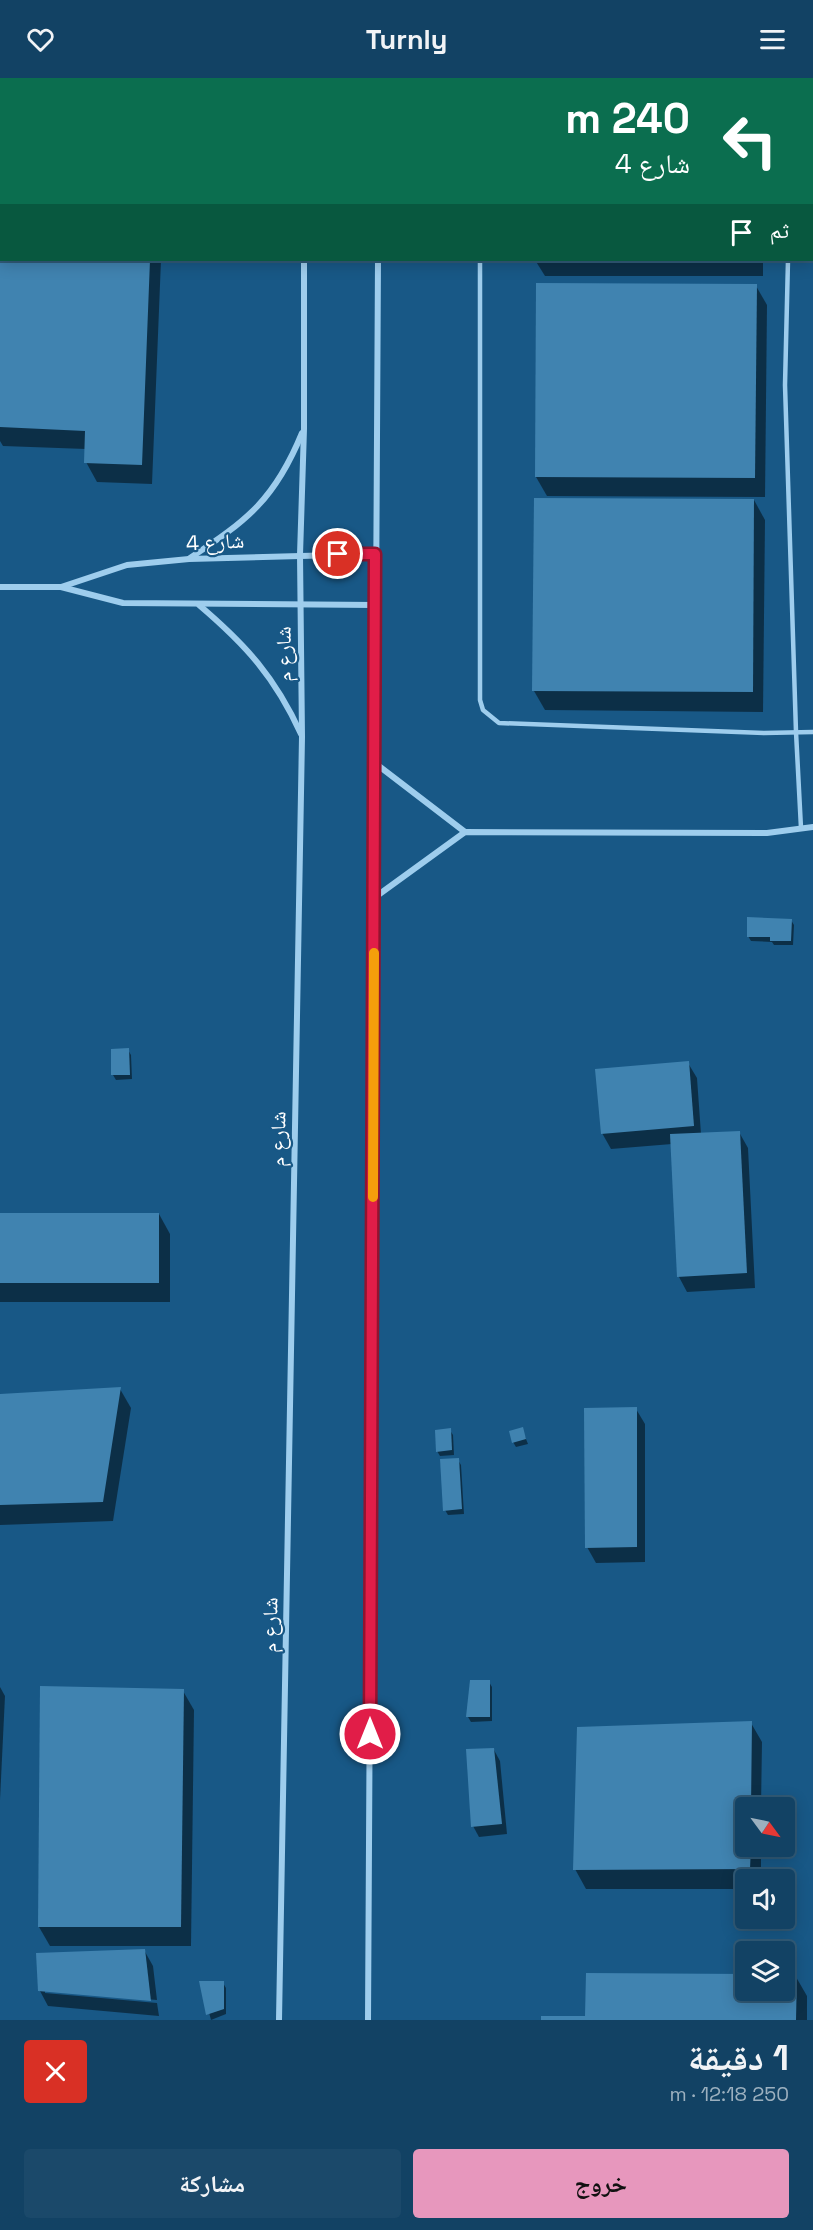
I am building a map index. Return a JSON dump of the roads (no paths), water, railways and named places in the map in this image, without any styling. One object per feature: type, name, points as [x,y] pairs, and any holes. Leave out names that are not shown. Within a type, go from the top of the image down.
[{"type":"street","name":"شارع م","points":[[279,2020],[302,737],[300,555],[304,429],[304,261]]},
{"type":"street","points":[[368,2020],[378,261]]},
{"type":"street","points":[[189,559],[248,518],[272,492],[290,462],[304,429]]},
{"type":"street","name":"شارع 4","points":[[61,587],[128,565],[189,559],[375,554]]},
{"type":"street","name":"شارع 4","points":[[0,587],[61,587],[123,603],[300,606],[375,604]]},
{"type":"street","points":[[198,604],[242,644],[264,669],[288,707],[302,737]]},
{"type":"street","points":[[375,763],[465,832]]},
{"type":"street","points":[[374,898],[465,832],[767,833],[813,827]]},
{"type":"lane","points":[[480,261],[480,700],[483,710],[499,723],[764,733],[813,732]]},
{"type":"lane","points":[[788,261],[785,386],[801,828]]}]
